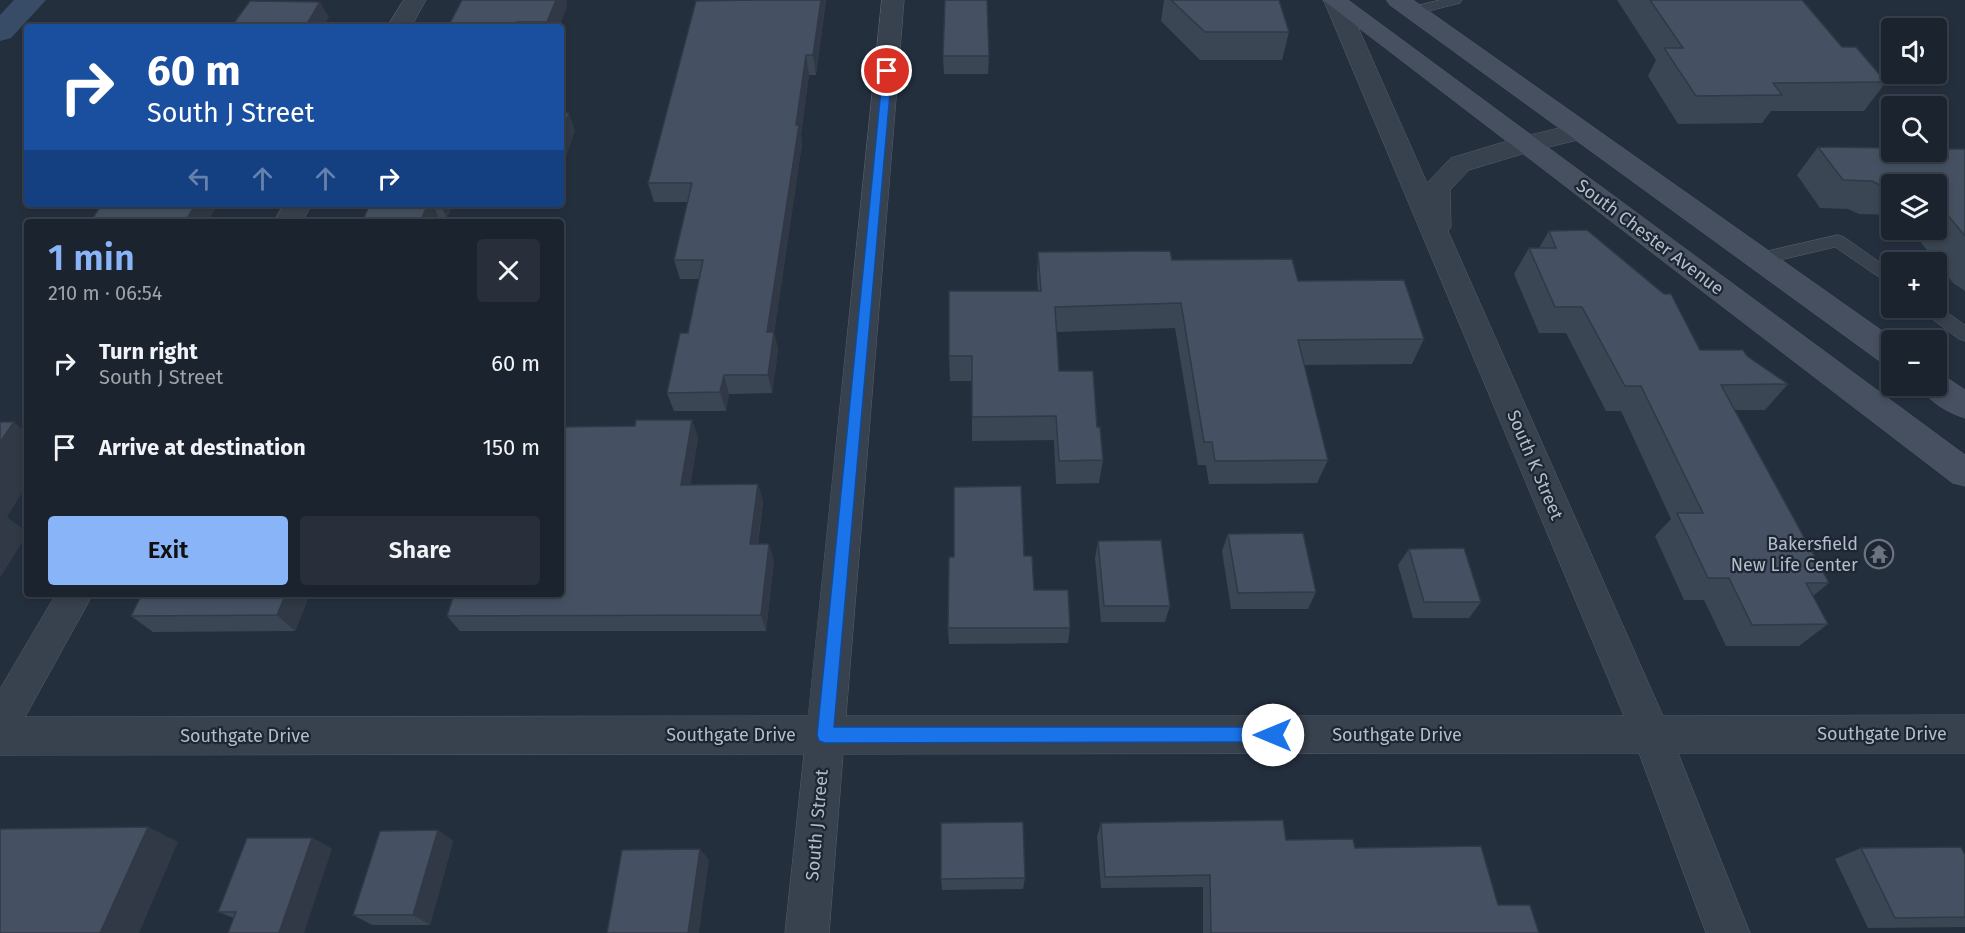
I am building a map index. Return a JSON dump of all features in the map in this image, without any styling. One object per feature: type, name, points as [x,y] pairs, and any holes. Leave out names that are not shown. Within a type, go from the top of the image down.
[{"type":"main road","name":"South Chester Avenue","points":[[1335,0],[1965,473]]},
{"type":"main road","points":[[1405,5],[1881,346]]},
{"type":"street","points":[[401,24],[415,0]]},
{"type":"street","name":"South J Street","points":[[807,933],[893,0]]},
{"type":"street","name":"South K Street","points":[[1335,0],[1651,734],[1728,933]]},
{"type":"street","points":[[1437,238],[1437,188],[1460,164],[1526,144],[1581,131]]},
{"type":"street","points":[[0,725],[73,597]]},
{"type":"street","name":"Southgate Drive","points":[[0,736],[1965,734]]},
{"type":"lane","points":[[1405,5],[1455,0]]},
{"type":"lane","points":[[1760,259],[1838,241],[1881,272]]},
{"type":"lane","points":[[1943,318],[1965,334]]},
{"type":"building","points":[[462,0],[556,0],[547,22],[450,24]]},
{"type":"building","points":[[821,0],[813,55],[806,55],[796,125],[799,125],[767,332],[774,332],[768,375],[724,375],[720,392],[667,393],[680,333],[688,333],[703,260],[674,260],[692,183],[648,183],[696,1]]},
{"type":"building","points":[[945,0],[987,0],[989,56],[943,56]]},
{"type":"building","points":[[1171,0],[1279,0],[1289,32],[1205,32]]},
{"type":"building","points":[[1650,0],[1802,0],[1842,47],[1856,47],[1881,76],[1881,82],[1773,83],[1782,95],[1696,96],[1664,48],[1683,48]]},
{"type":"building","points":[[250,1],[320,2],[307,24],[233,24]]},
{"type":"building","points":[[564,113],[569,113],[564,126]]},
{"type":"building","points":[[1818,147],[1881,148],[1881,162],[1947,162],[1947,149],[1965,149],[1965,236],[1947,214],[1947,174],[1881,174],[1881,186],[1872,181],[1843,180]]},
{"type":"building","points":[[100,207],[194,207],[187,219],[92,219]]},
{"type":"building","points":[[369,207],[427,207],[421,219],[363,219]]},
{"type":"building","points":[[1587,230],[1664,294],[1671,294],[1700,350],[1743,350],[1747,356],[1788,384],[1721,385],[1829,583],[1806,583],[1828,624],[1752,625],[1729,578],[1708,578],[1677,513],[1703,513],[1641,386],[1625,386],[1582,307],[1555,307],[1529,248],[1556,248],[1549,231]]},
{"type":"building","points":[[1170,251],[1172,260],[1292,259],[1298,281],[1404,280],[1424,339],[1298,340],[1328,460],[1215,461],[1212,442],[1204,442],[1181,303],[1055,307],[1059,371],[1093,371],[1097,427],[1100,427],[1103,460],[1059,461],[1056,416],[972,417],[972,356],[949,356],[949,291],[1041,291],[1038,252]]},
{"type":"building","points":[[636,420],[692,420],[681,485],[758,484],[750,544],[769,544],[761,615],[447,616],[453,597],[564,597],[564,427],[635,426]]},
{"type":"building","points":[[0,422],[14,422],[0,442]]},
{"type":"building","points":[[1021,486],[1024,556],[1032,556],[1034,590],[1068,590],[1070,628],[948,628],[949,557],[954,557],[954,487]]},
{"type":"building","points":[[1303,533],[1316,592],[1238,593],[1228,534]]},
{"type":"building","points":[[1161,540],[1170,606],[1104,606],[1098,541]]},
{"type":"building","points":[[1464,548],[1481,602],[1424,602],[1409,549]]},
{"type":"building","points":[[140,597],[285,597],[277,615],[131,616]]},
{"type":"building","points":[[1283,820],[1286,840],[1353,839],[1355,848],[1481,846],[1498,905],[1530,905],[1539,933],[1211,933],[1210,875],[1105,877],[1101,823]]},
{"type":"building","points":[[1023,822],[1025,878],[941,879],[941,823]]},
{"type":"building","points":[[148,827],[100,933],[0,933],[0,829]]},
{"type":"building","points":[[438,830],[413,915],[353,915],[380,831]]},
{"type":"building","points":[[247,838],[312,838],[279,933],[228,933],[236,912],[218,912]]},
{"type":"building","points":[[1961,847],[1965,855],[1965,917],[1895,918],[1861,848]]},
{"type":"building","points":[[700,849],[688,933],[607,933],[622,850]]},
{"type":"waterway","points":[[0,32],[31,0]]},
{"type":"place","name":"Bakersfield New Life Center","points":[[1879,554]]},
{"type":"route","points":[[887,71],[825,735],[1273,735]]}]
